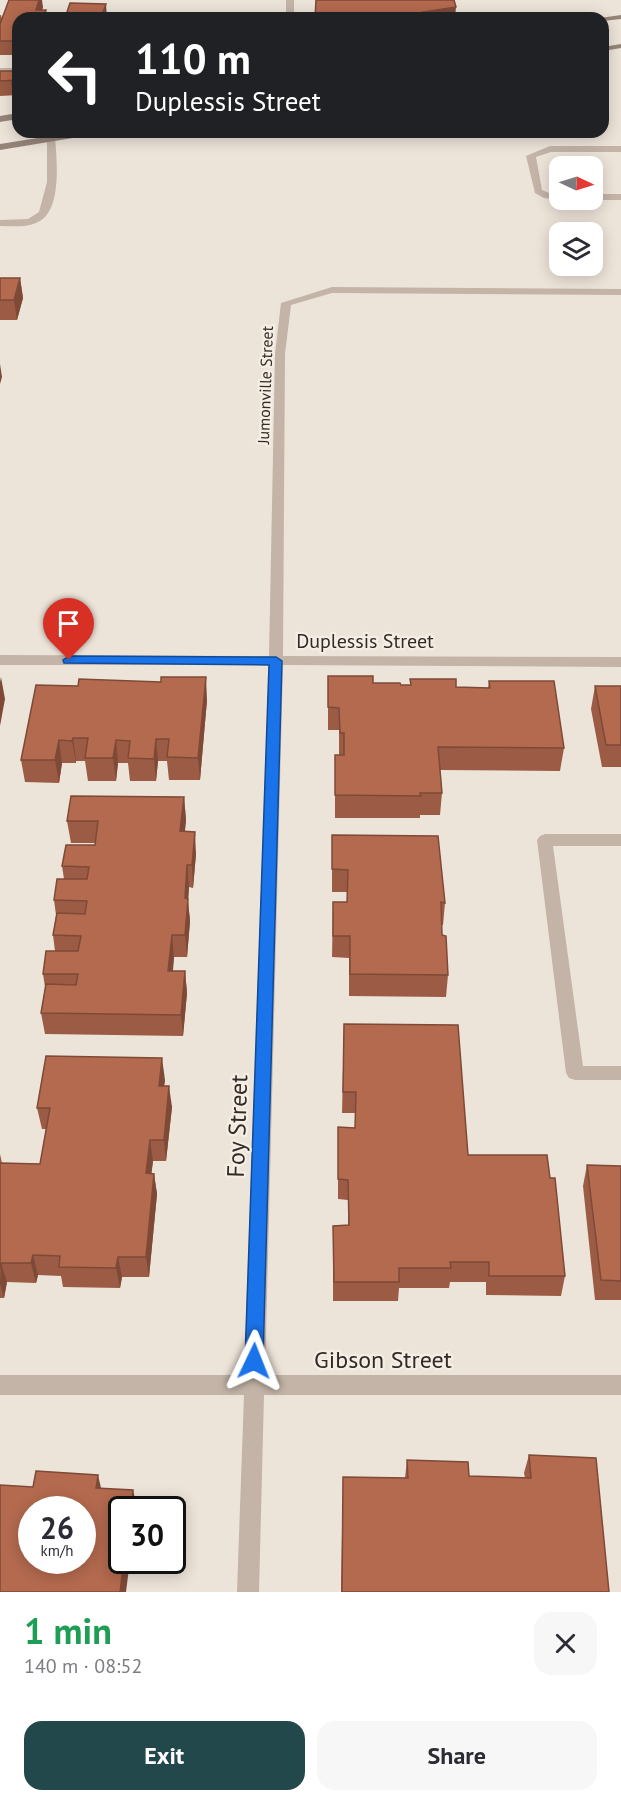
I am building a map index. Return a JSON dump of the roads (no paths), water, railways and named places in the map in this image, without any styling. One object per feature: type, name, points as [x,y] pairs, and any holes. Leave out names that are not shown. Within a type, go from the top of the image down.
[{"type":"main road","points":[[0,147],[51,138]]},
{"type":"street","points":[[0,223],[21,224],[38,219],[47,208],[52,176],[51,138]]},
{"type":"street","points":[[549,196],[538,191],[531,156],[550,149],[621,149]]},
{"type":"street","points":[[603,197],[621,197]]},
{"type":"street","name":"Jumonville Street","points":[[276,661],[280,354],[286,303],[332,290],[621,292]]},
{"type":"street","name":"Duplessis Street","points":[[0,660],[621,662]]},
{"type":"street","name":"Foy Street","points":[[248,1592],[276,661]]},
{"type":"street","points":[[621,840],[544,840],[575,1073],[621,1073]]},
{"type":"street","name":"Gibson Street","points":[[0,1385],[621,1385]]}]
